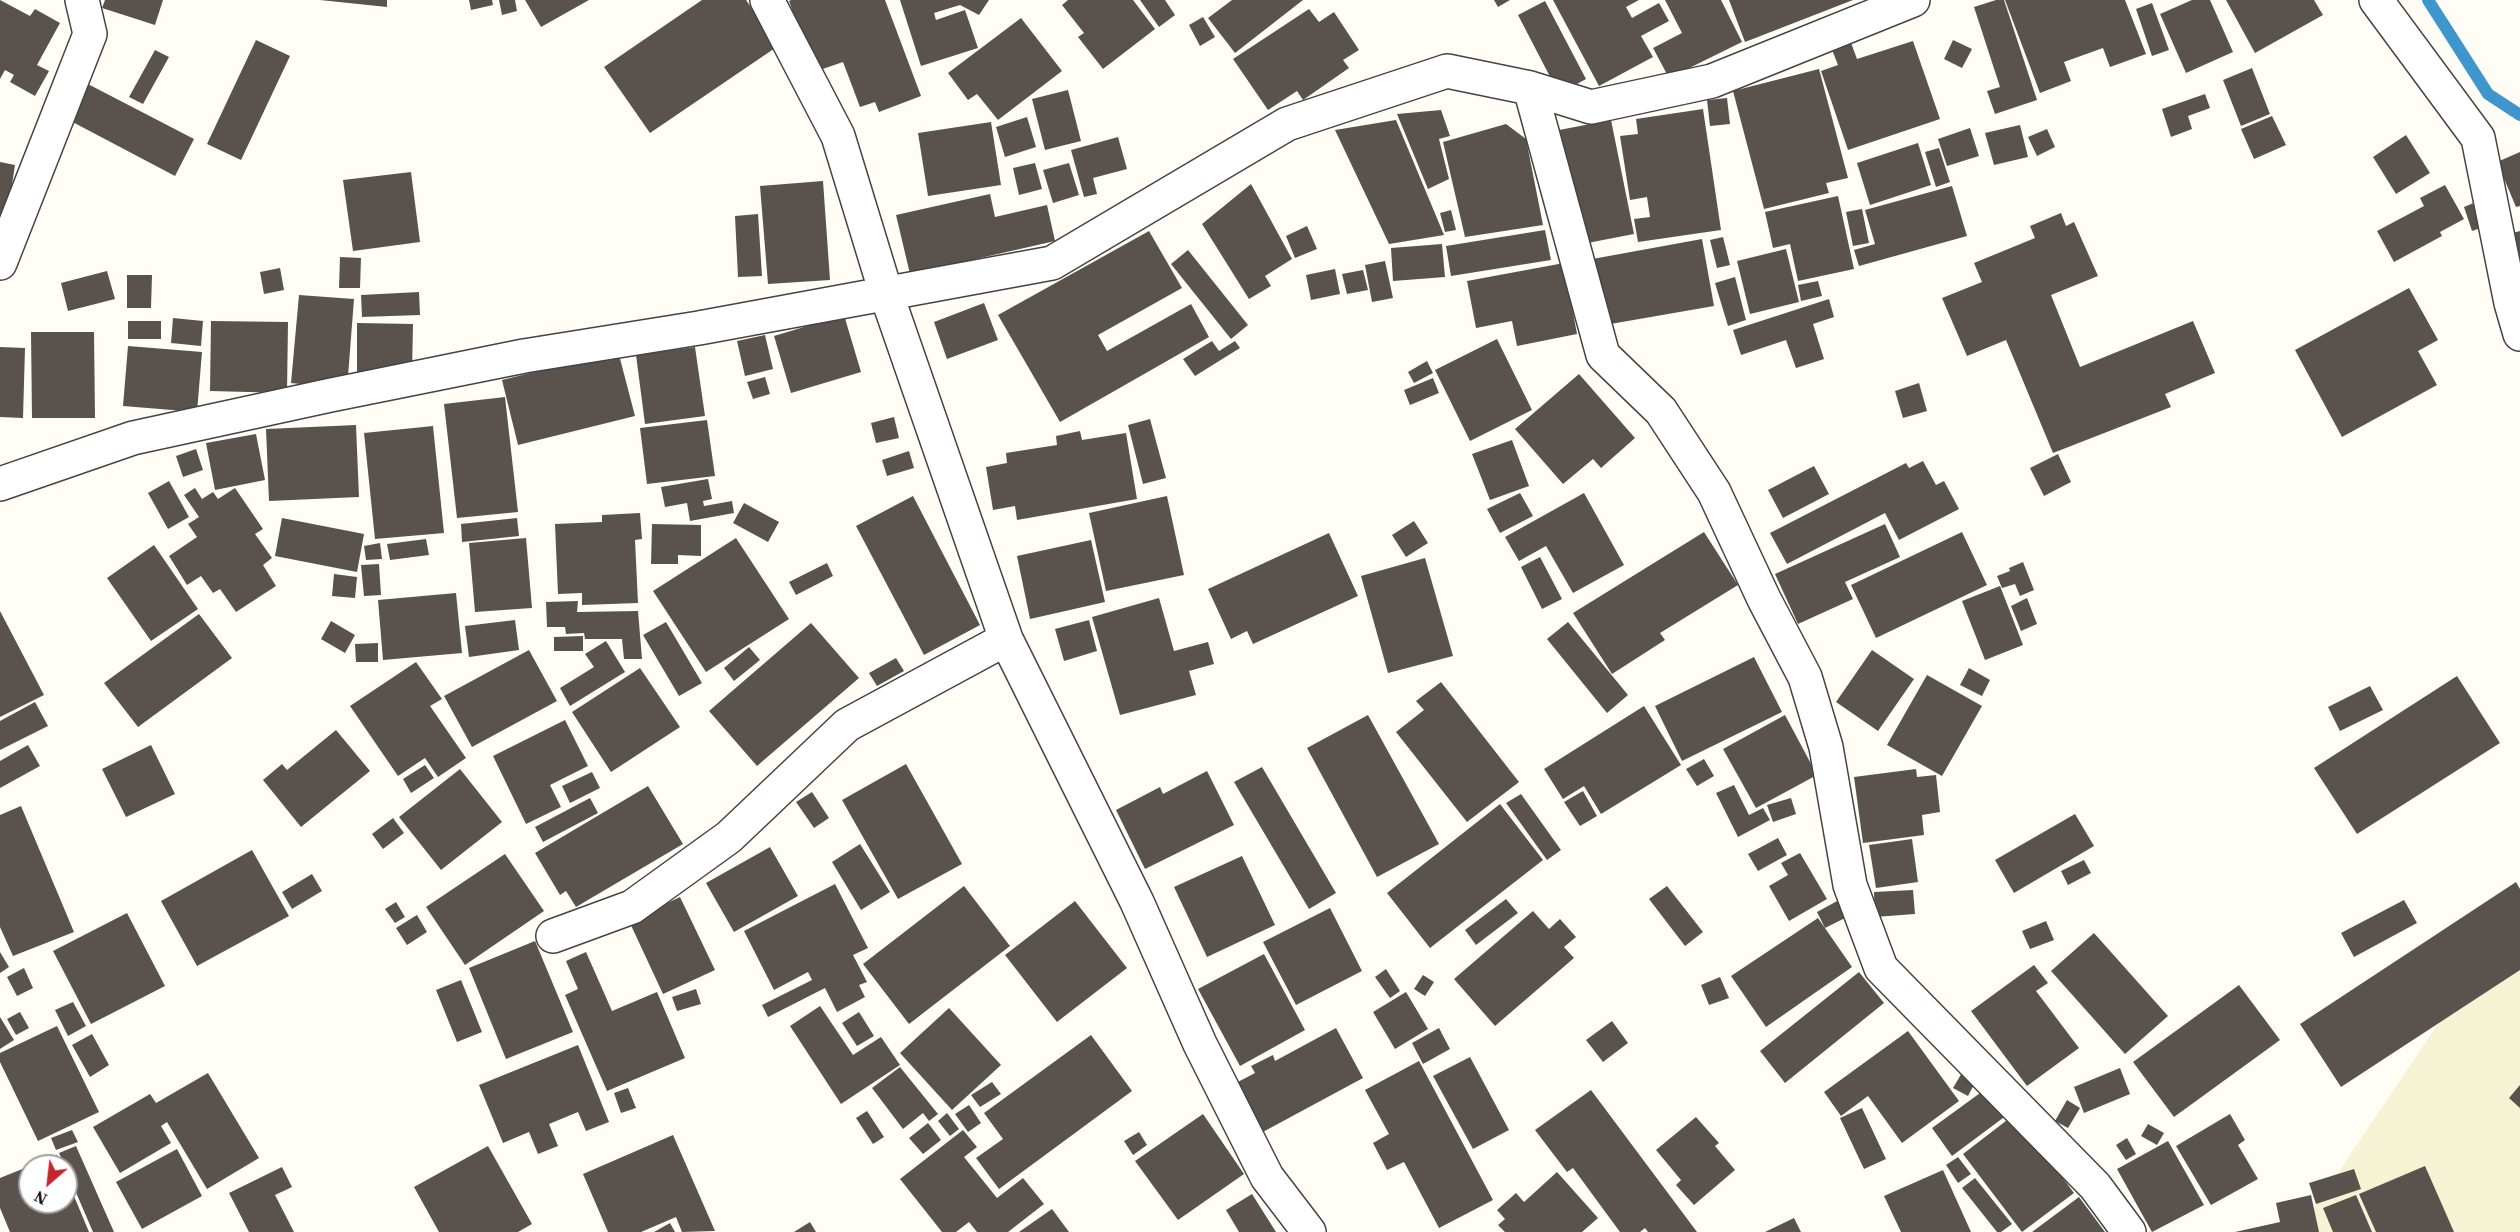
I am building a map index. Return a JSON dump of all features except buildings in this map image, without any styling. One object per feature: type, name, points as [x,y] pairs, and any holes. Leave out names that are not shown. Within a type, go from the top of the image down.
[{"type":"street","points":[[0,263],[90,34],[82,0]]},
{"type":"street","points":[[767,0],[838,136],[886,293],[1006,639],[1137,902],[1200,1044],[1251,1146],[1267,1176],[1309,1232]]},
{"type":"street","points":[[0,484],[133,438],[308,400],[524,356],[699,328],[1052,263],[1287,124],[1447,71],[1530,88],[1591,107],[1712,81],[1913,0]]},
{"type":"street","points":[[2376,0],[2478,138],[2511,303],[2520,334]]},
{"type":"street","points":[[1530,88],[1603,355],[1661,411],[1714,492],[1764,599],[1805,677],[1826,747],[1850,885],[1881,968],[2096,1186],[2129,1232]]},
{"type":"street","points":[[554,936],[632,907],[729,837],[847,725],[1006,639]]},
{"type":"shaded area","points":[[2520,902],[2520,1232],[2298,1232]]},
{"type":"waterway","points":[[2428,0],[2488,94],[2520,115]]}]
